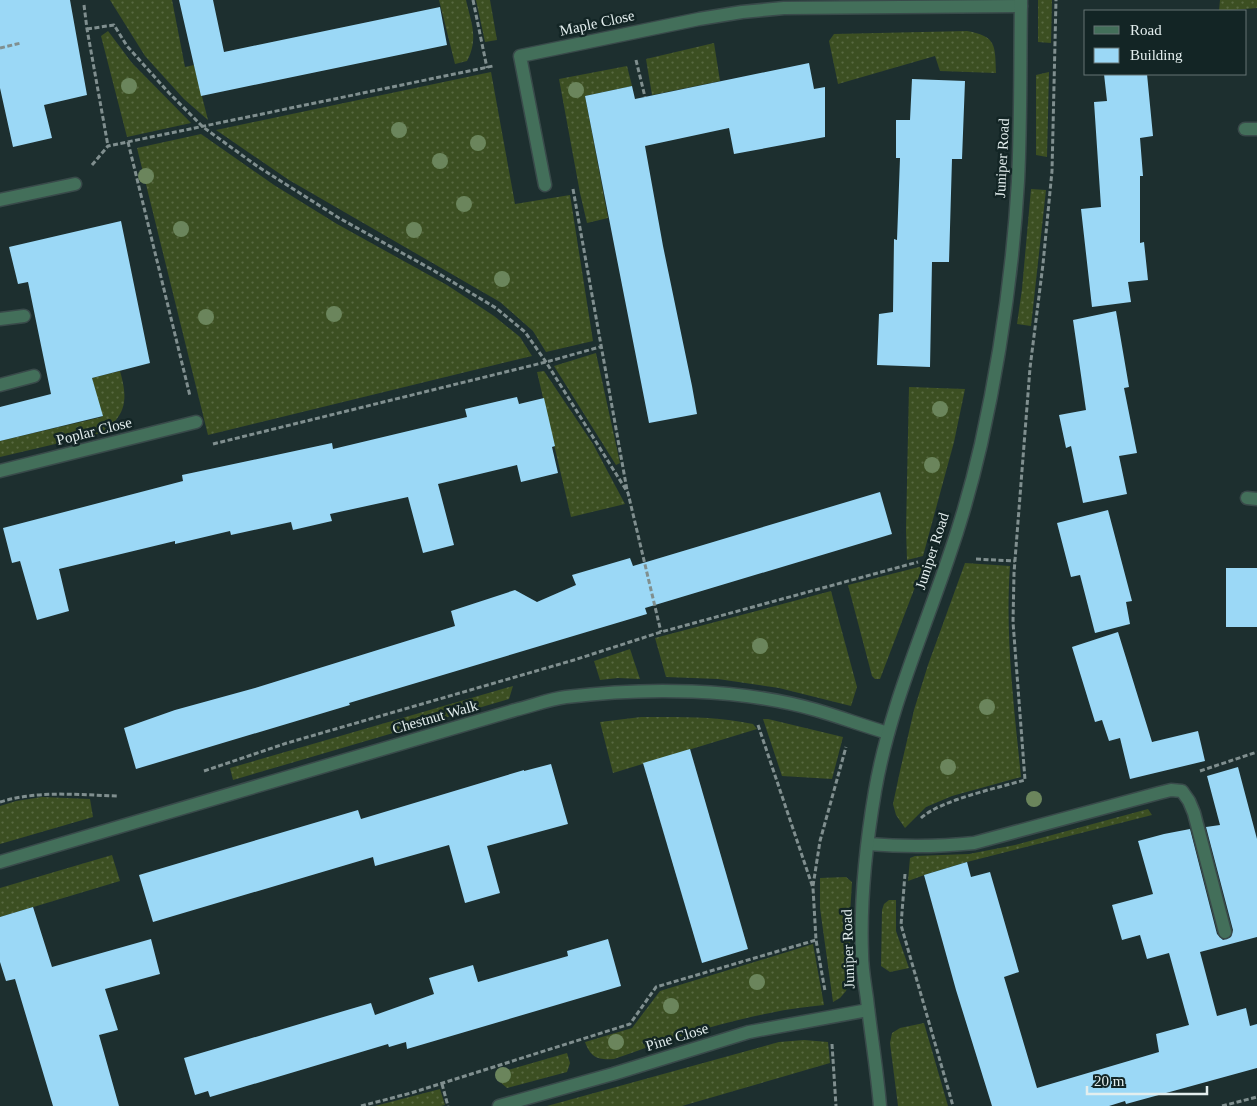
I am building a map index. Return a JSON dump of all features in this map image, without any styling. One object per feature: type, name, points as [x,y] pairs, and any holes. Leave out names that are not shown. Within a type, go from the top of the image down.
[{"type":"street","name":"Maple Close","points":[[520,56],[783,4],[1021,3]]},
{"type":"street","name":"Juniper Road","points":[[880,1106],[862,956],[862,902],[868,844],[876,789],[888,733],[903,683],[949,558],[980,446],[993,387],[1006,305],[1018,182],[1021,94],[1021,3]]},
{"type":"street","points":[[520,56],[545,185]]},
{"type":"street","points":[[0,200],[75,184]]},
{"type":"street","points":[[0,319],[24,316]]},
{"type":"street","points":[[0,385],[34,376]]},
{"type":"street","name":"Poplar Close","points":[[0,471],[196,422]]},
{"type":"street","name":"Chestnut Walk","points":[[0,862],[564,697],[683,691],[749,697],[814,710],[888,733]]},
{"type":"street","points":[[868,844],[906,847],[949,846],[974,843],[1171,790],[1182,792],[1189,801],[1194,813],[1225,932]]},
{"type":"street","name":"Pine Close","points":[[499,1106],[613,1074],[749,1032],[868,1010]]},
{"type":"path","points":[[473,0],[487,68]]},
{"type":"path","points":[[953,1106],[902,926],[906,847],[910,829],[928,811],[950,802],[1025,780],[1013,622],[1015,561],[1030,368],[1052,171],[1056,0]]},
{"type":"path","points":[[84,5],[108,146]]},
{"type":"path","points":[[87,29],[114,25],[127,46],[169,93],[203,127],[257,166],[339,218],[431,269],[496,308],[525,332],[546,362],[628,493]]},
{"type":"path","points":[[629,33],[644,97]]},
{"type":"path","points":[[0,48],[21,44]]},
{"type":"path","points":[[75,184],[108,146],[487,68],[520,56]]},
{"type":"path","points":[[128,142],[196,422],[204,446],[600,347]]},
{"type":"path","points":[[545,185],[573,186],[600,347],[628,493],[661,632]]},
{"type":"path","points":[[197,773],[287,743],[574,660],[661,632],[924,561],[949,558],[1015,561]]},
{"type":"path","points":[[749,697],[813,888]]},
{"type":"path","points":[[836,1106],[830,1017],[816,940],[813,888],[820,841],[853,722]]},
{"type":"path","points":[[1182,792],[1199,771],[1257,752]]},
{"type":"path","points":[[0,802],[15,797],[44,794],[125,796]]},
{"type":"path","points":[[360,1106],[442,1084],[630,1024],[656,988],[816,940]]},
{"type":"path","points":[[442,1084],[448,1106]]},
{"type":"path","points":[[1224,1106],[1257,1097]]},
{"type":"green space","points":[[110,0],[172,0],[185,67],[194,65],[208,120],[184,99],[145,56]]},
{"type":"green space","points":[[439,0],[466,0],[473,30],[473,45],[467,61],[455,64]]},
{"type":"green space","points":[[476,0],[490,0],[497,40],[485,42]]},
{"type":"green space","points":[[1038,0],[1052,0],[1051,43],[1038,42]]},
{"type":"green space","points":[[1220,0],[1257,0],[1257,8],[1219,10]]},
{"type":"green space","points":[[108,31],[132,63],[191,123],[127,137],[101,36]]},
{"type":"green space","points":[[967,31],[977,33],[989,39],[994,49],[996,73],[940,71],[935,56],[838,84],[829,41],[834,34]]},
{"type":"green space","points":[[714,43],[720,81],[652,95],[646,59]]},
{"type":"green space","points":[[627,66],[632,86],[585,96],[608,218],[587,223],[559,79]]},
{"type":"green space","points":[[491,72],[515,204],[570,195],[593,341],[546,352],[533,331],[500,302],[289,180],[216,130]]},
{"type":"green space","points":[[1049,72],[1047,157],[1036,155],[1036,75]]},
{"type":"green space","points":[[201,134],[274,185],[337,224],[447,285],[494,316],[520,337],[532,356],[208,435],[137,148]]},
{"type":"green space","points":[[1031,189],[1046,190],[1031,326],[1017,324]]},
{"type":"green space","points":[[596,353],[620,463],[616,465],[554,366]]},
{"type":"green space","points":[[120,371],[124,390],[121,413],[102,433],[0,457],[0,441],[102,417],[92,378]]},
{"type":"green space","points":[[544,371],[593,444],[625,504],[571,517],[537,372]]},
{"type":"green space","points":[[909,387],[965,389],[954,442],[923,556],[907,560],[906,530]]},
{"type":"green space","points":[[965,563],[1010,566],[1009,645],[1021,777],[952,796],[926,807],[905,828],[896,815],[893,804],[900,771],[914,710],[928,665]]},
{"type":"green space","points":[[923,566],[880,679],[875,679],[872,676],[848,585]]},
{"type":"green space","points":[[831,591],[857,687],[851,706],[779,688],[718,679],[666,677],[655,638]]},
{"type":"green space","points":[[630,649],[640,679],[618,678],[600,680],[594,661]]},
{"type":"green space","points":[[513,686],[509,699],[233,780],[230,768]]},
{"type":"green space","points":[[641,717],[725,720],[753,724],[757,729],[613,773],[600,722]]},
{"type":"green space","points":[[763,719],[843,737],[832,779],[782,776]]},
{"type":"green space","points":[[42,797],[90,799],[93,817],[0,844],[0,806],[16,801]]},
{"type":"green space","points":[[1148,809],[1152,815],[967,862],[908,881],[910,858],[915,856],[969,854],[1015,845]]},
{"type":"green space","points":[[112,855],[120,881],[0,917],[0,888]]},
{"type":"green space","points":[[846,877],[852,882],[850,978],[846,991],[833,1002],[820,908],[820,878]]},
{"type":"green space","points":[[889,900],[896,900],[896,931],[909,968],[890,972],[881,966],[882,910],[884,904]]},
{"type":"green space","points":[[813,944],[824,1005],[784,1010],[730,1022],[614,1059],[596,1057],[587,1047],[585,1042],[632,1028],[660,991]]},
{"type":"green space","points":[[924,1023],[948,1106],[898,1106],[890,1043],[892,1033],[900,1028]]},
{"type":"green space","points":[[804,1040],[828,1042],[830,1063],[682,1106],[547,1106],[779,1042]]},
{"type":"green space","points":[[567,1053],[570,1063],[567,1072],[507,1088],[500,1082],[498,1073]]},
{"type":"green space","points":[[440,1089],[445,1105],[375,1106]]},
{"type":"building","points":[[0,0],[70,0],[87,95],[44,105],[52,138],[13,147],[0,88]]},
{"type":"building","points":[[179,0],[213,0],[224,52],[440,7],[447,45],[201,96]]},
{"type":"building","points":[[809,63],[814,89],[825,87],[825,137],[734,154],[729,128],[645,146],[697,414],[649,423],[585,96],[632,86],[635,99]]},
{"type":"building","points":[[1104,75],[1147,75],[1153,136],[1140,138],[1143,176],[1140,176],[1140,243],[1144,242],[1148,280],[1128,282],[1131,302],[1092,307],[1081,209],[1101,207],[1094,102],[1107,101]]},
{"type":"building","points":[[912,79],[965,81],[962,159],[952,159],[949,262],[932,262],[930,367],[877,365],[879,314],[893,312],[894,239],[897,240],[900,158],[896,158],[896,120],[910,120]]},
{"type":"building","points":[[121,221],[150,363],[92,378],[103,416],[0,441],[0,407],[51,394],[28,282],[18,284],[9,247]]},
{"type":"building","points":[[1116,311],[1129,387],[1124,388],[1137,453],[1119,456],[1127,494],[1083,503],[1071,446],[1066,448],[1059,415],[1086,410],[1073,320]]},
{"type":"building","points":[[517,397],[519,404],[544,398],[555,446],[552,447],[558,473],[521,482],[517,465],[438,484],[454,545],[423,553],[408,497],[330,514],[332,521],[293,530],[291,522],[231,535],[230,531],[175,544],[175,541],[59,569],[69,611],[37,620],[20,561],[12,563],[3,528],[183,481],[182,475],[332,443],[333,449],[467,417],[465,409]]},
{"type":"building","points":[[880,492],[892,534],[645,608],[647,614],[136,769],[124,728],[175,710],[255,688],[455,626],[451,611],[515,590],[537,602],[576,585],[572,575],[630,558],[633,566]]},
{"type":"building","points":[[1108,510],[1132,601],[1126,602],[1130,624],[1095,633],[1080,575],[1071,577],[1057,523]]},
{"type":"building","points":[[1226,568],[1257,568],[1257,627],[1226,627]]},
{"type":"building","points":[[1118,632],[1152,742],[1198,731],[1205,761],[1130,779],[1120,738],[1109,741],[1102,720],[1095,722],[1072,647]]},
{"type":"building","points":[[690,749],[748,949],[702,963],[643,763]]},
{"type":"building","points":[[551,764],[568,824],[487,846],[500,893],[465,903],[449,845],[375,866],[373,857],[153,922],[139,875],[358,810],[361,819],[524,770]]},
{"type":"building","points":[[1238,767],[1257,839],[1257,937],[1200,952],[1217,1016],[1246,1008],[1250,1026],[1257,1024],[1257,1068],[1126,1104],[1125,1101],[1109,1106],[992,1106],[956,990],[924,875],[967,862],[971,877],[990,872],[1019,972],[1004,977],[1037,1088],[1159,1052],[1156,1034],[1189,1025],[1169,953],[1147,959],[1140,935],[1122,940],[1112,905],[1153,894],[1138,841],[1190,829],[1217,934],[1223,940],[1231,937],[1233,930],[1206,827],[1220,825],[1207,776]]},
{"type":"building","points":[[33,907],[52,967],[151,939],[160,974],[105,989],[118,1030],[99,1035],[119,1106],[53,1106],[15,979],[6,981],[0,962],[0,917]]},
{"type":"building","points":[[608,939],[621,986],[407,1049],[406,1042],[389,1047],[388,1044],[210,1097],[208,1091],[195,1095],[184,1058],[371,1003],[375,1015],[434,994],[429,978],[473,965],[478,982],[568,956],[567,951]]}]
